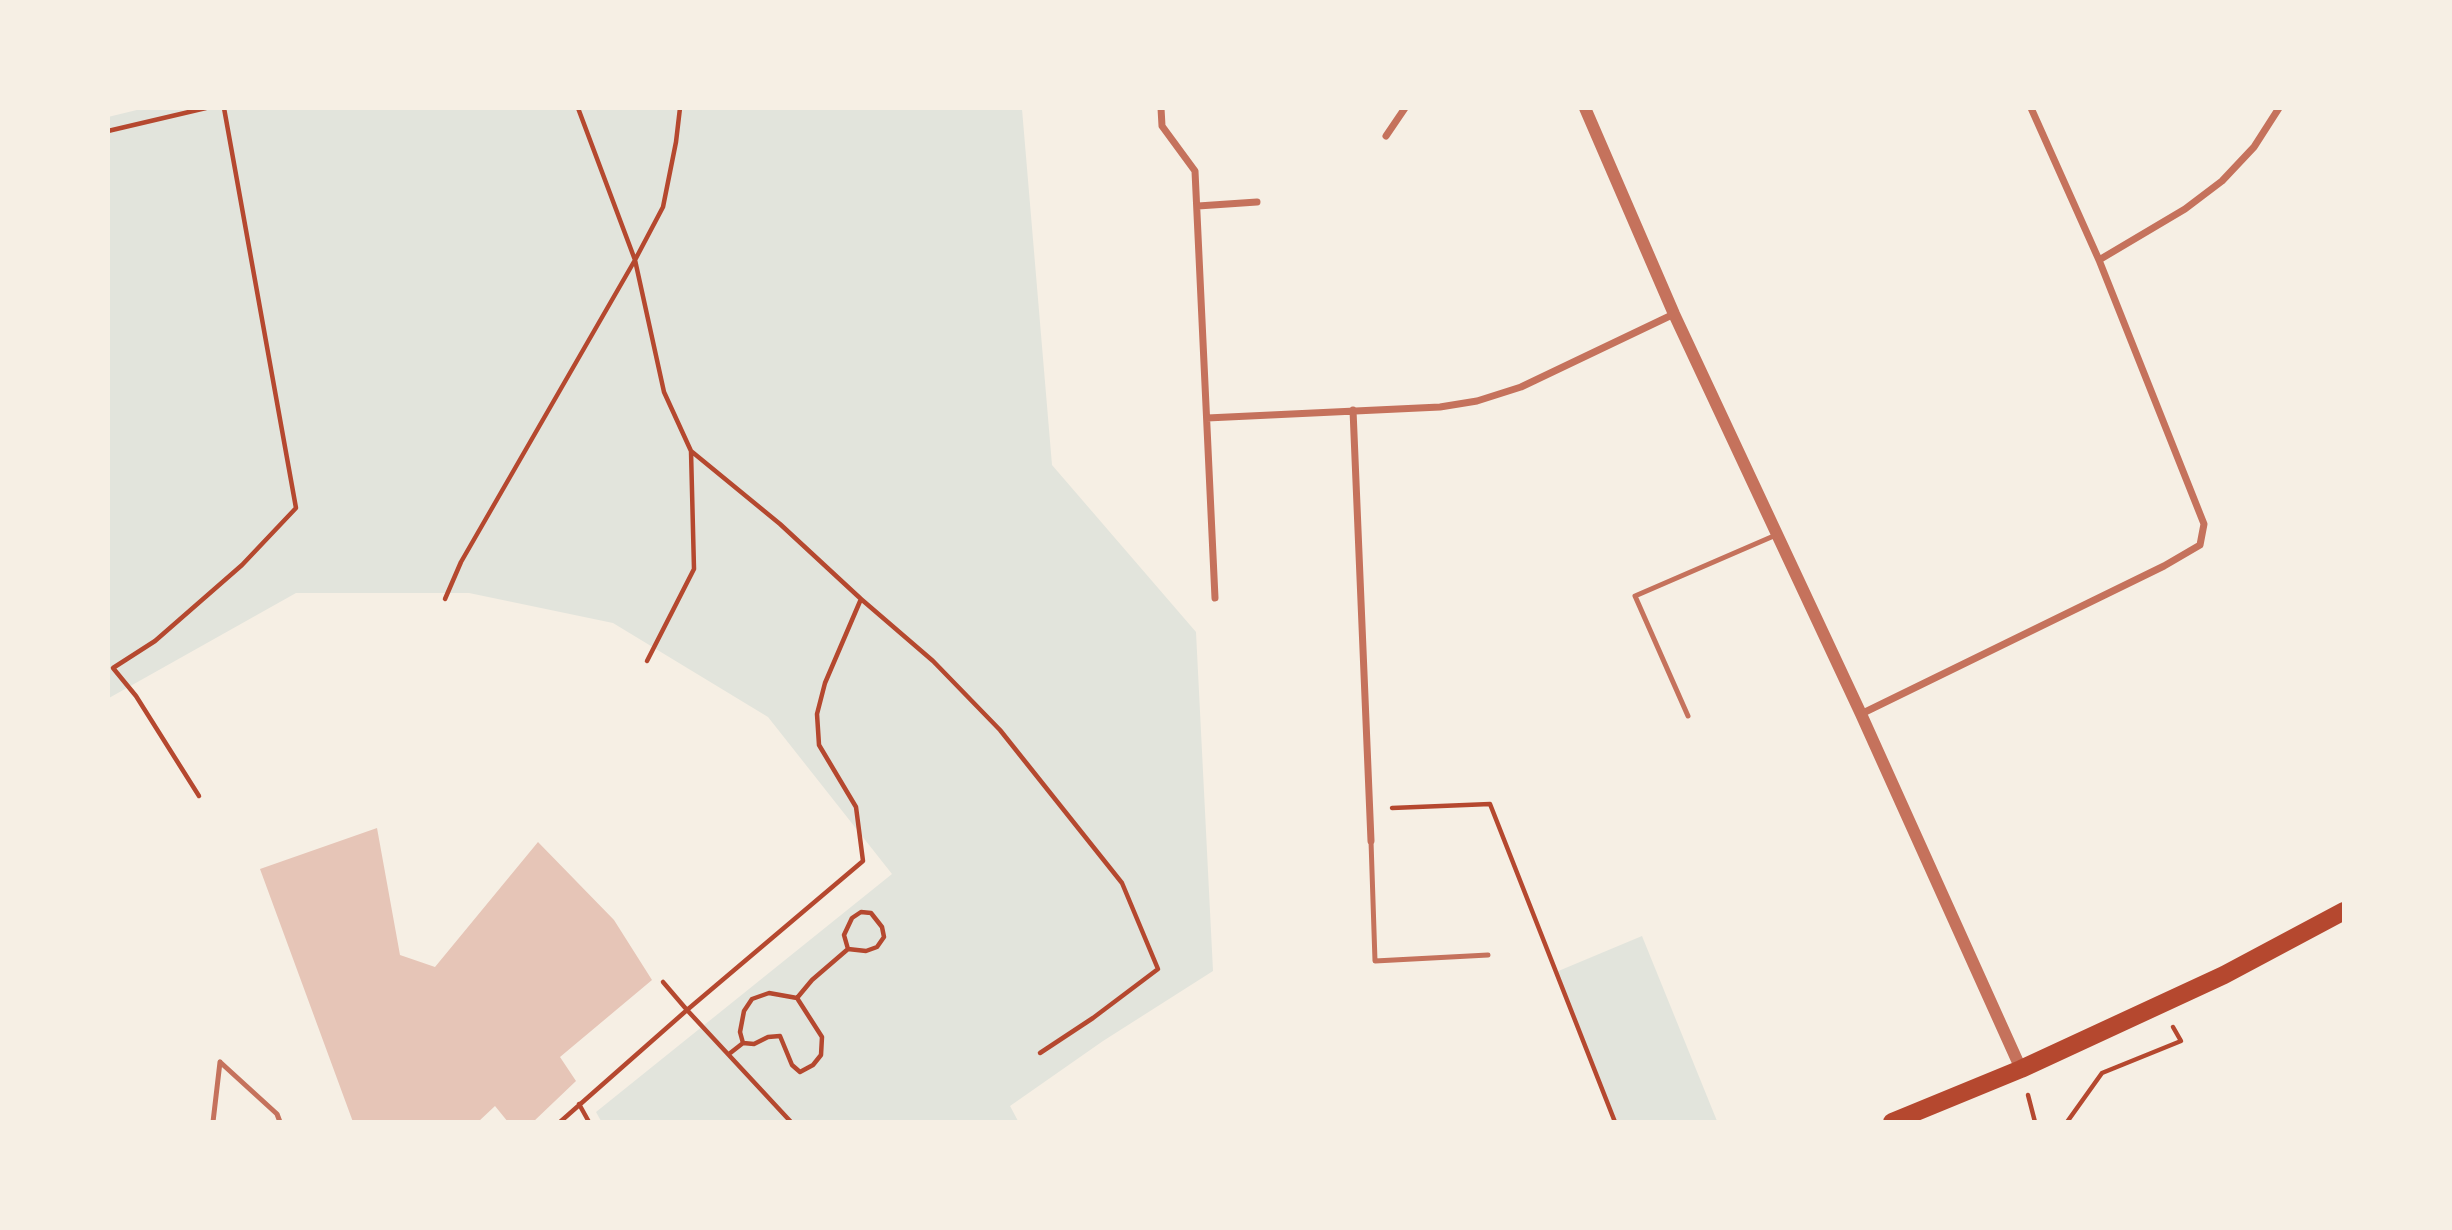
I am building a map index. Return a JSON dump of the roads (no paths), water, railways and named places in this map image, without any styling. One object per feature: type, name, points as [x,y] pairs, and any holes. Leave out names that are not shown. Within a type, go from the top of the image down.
[{"type":"main road","points":[[1892,1122],[2021,1069],[2161,1005],[2224,975],[2343,911]]},
{"type":"street","points":[[1161,108],[1161,126],[1195,171],[1215,598]]},
{"type":"street","points":[[1386,136],[1405,108]]},
{"type":"street","points":[[1585,108],[1674,314],[1861,713],[2021,1069]]},
{"type":"street","points":[[1861,713],[2164,566],[2200,545],[2204,524],[2099,260],[2031,108]]},
{"type":"street","points":[[2099,260],[2185,209],[2222,181],[2254,147],[2279,108]]},
{"type":"street","points":[[1198,206],[1258,202]]},
{"type":"street","points":[[1207,418],[1440,407],[1478,401],[1521,387],[1674,314]]},
{"type":"street","points":[[1353,410],[1371,841]]},
{"type":"lane","points":[[1688,716],[1635,596],[1777,535]]},
{"type":"lane","points":[[1371,841],[1376,961],[1488,955]]},
{"type":"lane","points":[[213,1122],[219,1062],[277,1114],[280,1122]]}]
